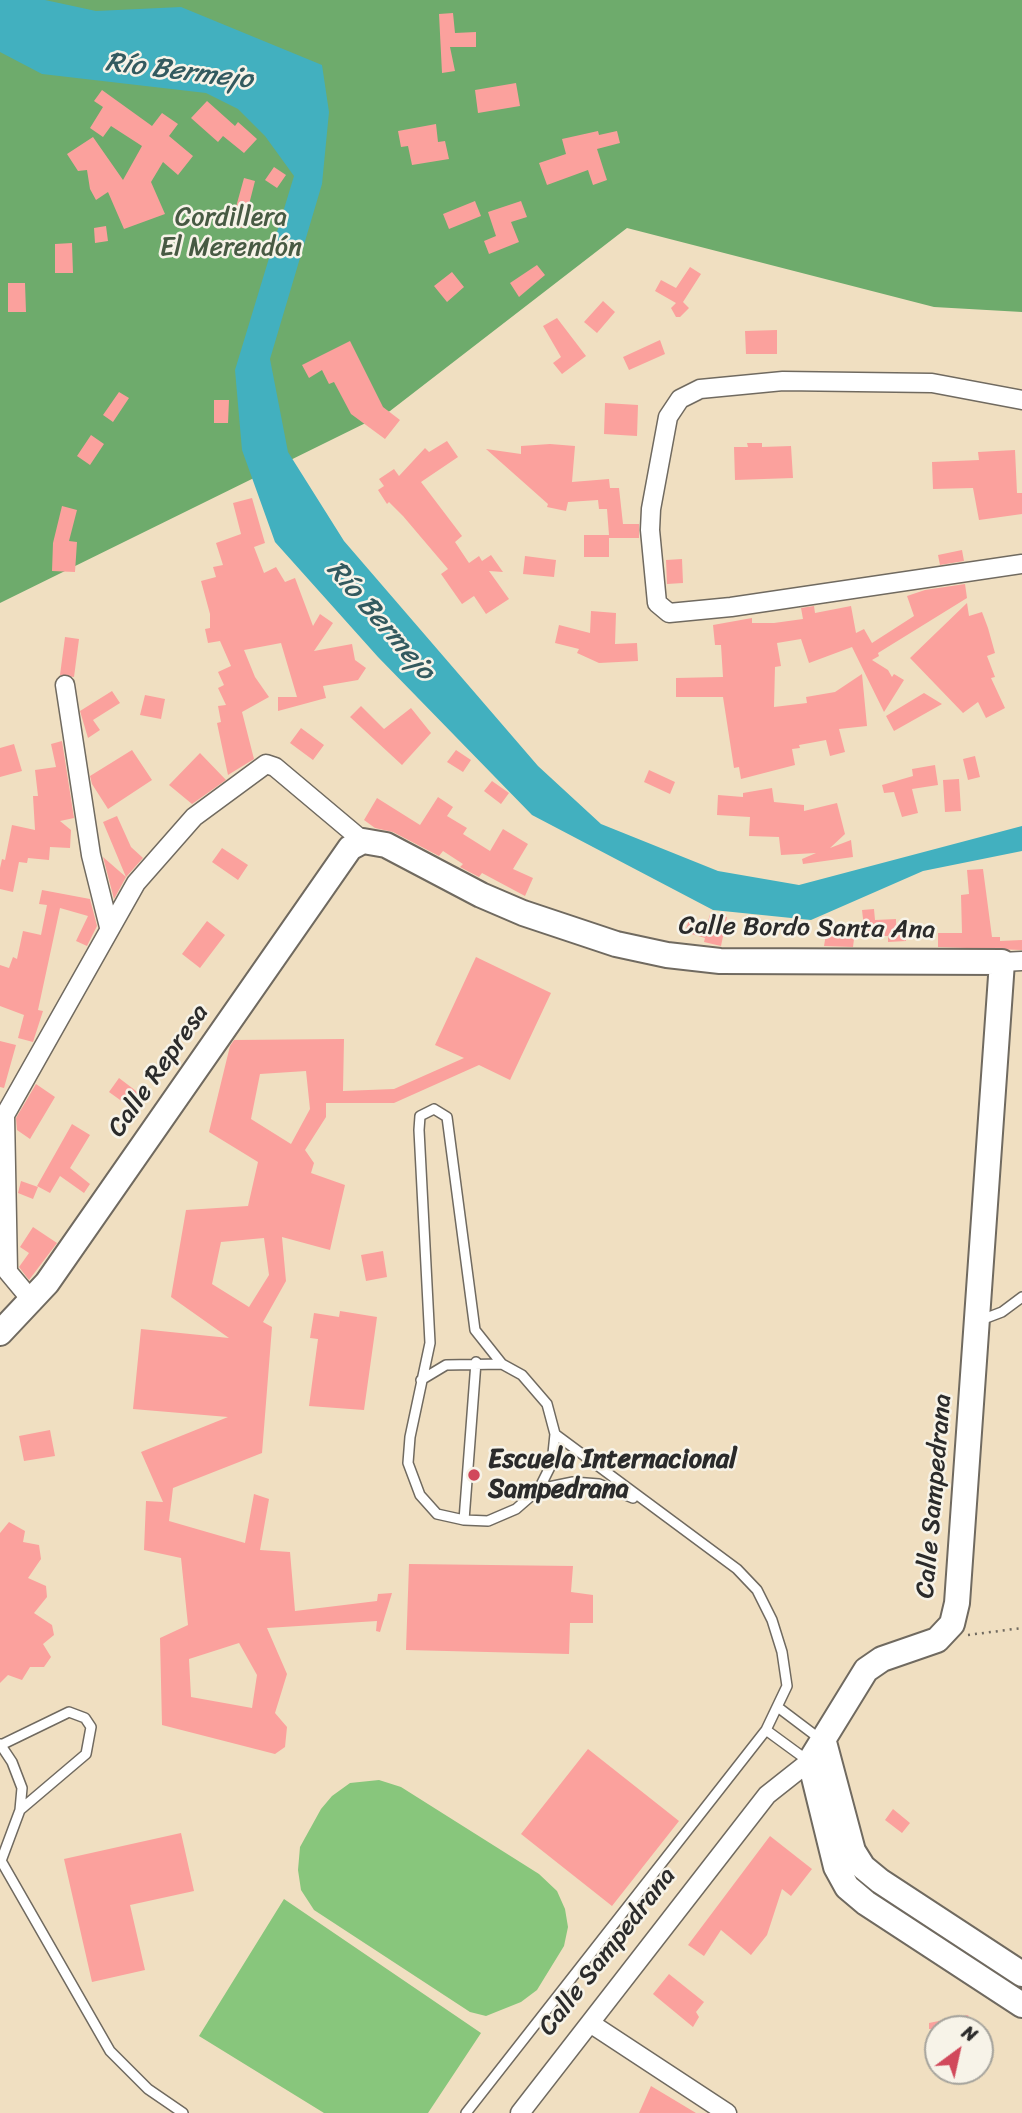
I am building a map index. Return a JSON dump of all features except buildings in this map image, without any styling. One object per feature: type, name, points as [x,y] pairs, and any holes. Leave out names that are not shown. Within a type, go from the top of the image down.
[{"type":"street","points":[[1022,400],[932,383],[783,381],[699,389],[680,399],[668,418],[651,509],[650,530],[657,603],[669,613],[731,607],[1022,564]]},
{"type":"street","points":[[65,685],[91,855],[109,927]]},
{"type":"street","points":[[33,1302],[8,1272],[5,1115],[41,1056],[109,927],[136,883],[194,817],[266,764],[275,767],[363,841]]},
{"type":"street","name":"Calle Bordo Santa Ana","points":[[363,841],[386,845],[481,895],[523,913],[616,944],[667,955],[720,961],[1012,962]]},
{"type":"street","name":"Calle Represa","points":[[0,1333],[33,1302],[350,848],[363,841]]},
{"type":"street","name":"Calle Sampedrana","points":[[520,2113],[766,1795],[810,1762],[866,1670],[882,1659],[937,1640],[952,1624],[957,1603],[979,1321],[1012,962]]},
{"type":"street","points":[[824,1741],[853,1851],[863,1867],[880,1881],[1022,1974]]},
{"type":"street","points":[[810,1762],[836,1867],[847,1887],[866,1903],[1022,2005]]},
{"type":"street","points":[[590,2023],[699,2106],[727,2113]]},
{"type":"lane","points":[[434,1110],[447,1117],[449,1124],[475,1330],[502,1363],[522,1375],[547,1404],[555,1434],[552,1463],[539,1489],[516,1509],[488,1521],[464,1520],[437,1514],[420,1495],[408,1463],[421,1380],[430,1343],[420,1116],[434,1110]]},
{"type":"lane","points":[[979,1321],[1002,1312],[1022,1297]]},
{"type":"lane","points":[[464,1520],[476,1362]]},
{"type":"lane","points":[[421,1380],[446,1365],[502,1363]]},
{"type":"lane","points":[[466,2113],[766,1730],[779,1708],[787,1686],[782,1652],[772,1620],[757,1590],[737,1569],[555,1434]]},
{"type":"lane","points":[[539,1489],[573,1482],[599,1483],[644,1502]]},
{"type":"lane","points":[[779,1708],[824,1741]]},
{"type":"lane","points":[[20,1810],[86,1754],[91,1727],[85,1718],[69,1712],[0,1745],[22,1788],[20,1810],[0,1860],[110,2052],[148,2089],[183,2113]]},
{"type":"lane","points":[[766,1730],[810,1762]]},
{"type":"path","points":[[937,1640],[1022,1628]]},
{"type":"green space","name":"Cordillera El Merendón","points":[[0,0],[1022,0],[1022,312],[934,307],[627,228],[390,411],[0,603]]},
{"type":"green space","points":[[379,1780],[401,1787],[539,1874],[557,1891],[565,1909],[568,1927],[564,1946],[537,1990],[521,2002],[486,2016],[470,2012],[314,1910],[301,1890],[298,1870],[300,1847],[321,1809],[332,1796],[350,1783]]},
{"type":"green space","points":[[284,1899],[481,2033],[428,2113],[324,2113],[199,2036]]},
{"type":"water","name":"Río Bermejo","points":[[0,0],[45,0],[96,11],[181,7],[322,65],[329,112],[322,184],[270,359],[288,452],[344,541],[538,766],[601,824],[718,871],[799,885],[1022,826],[1022,851],[923,871],[811,920],[713,910],[532,815],[378,657],[275,542],[242,450],[235,370],[294,176],[265,136],[238,109],[206,93],[42,74],[0,52]]},
{"type":"place","name":"Escuela Internacional Sampedrana","points":[[474,1475]]}]
